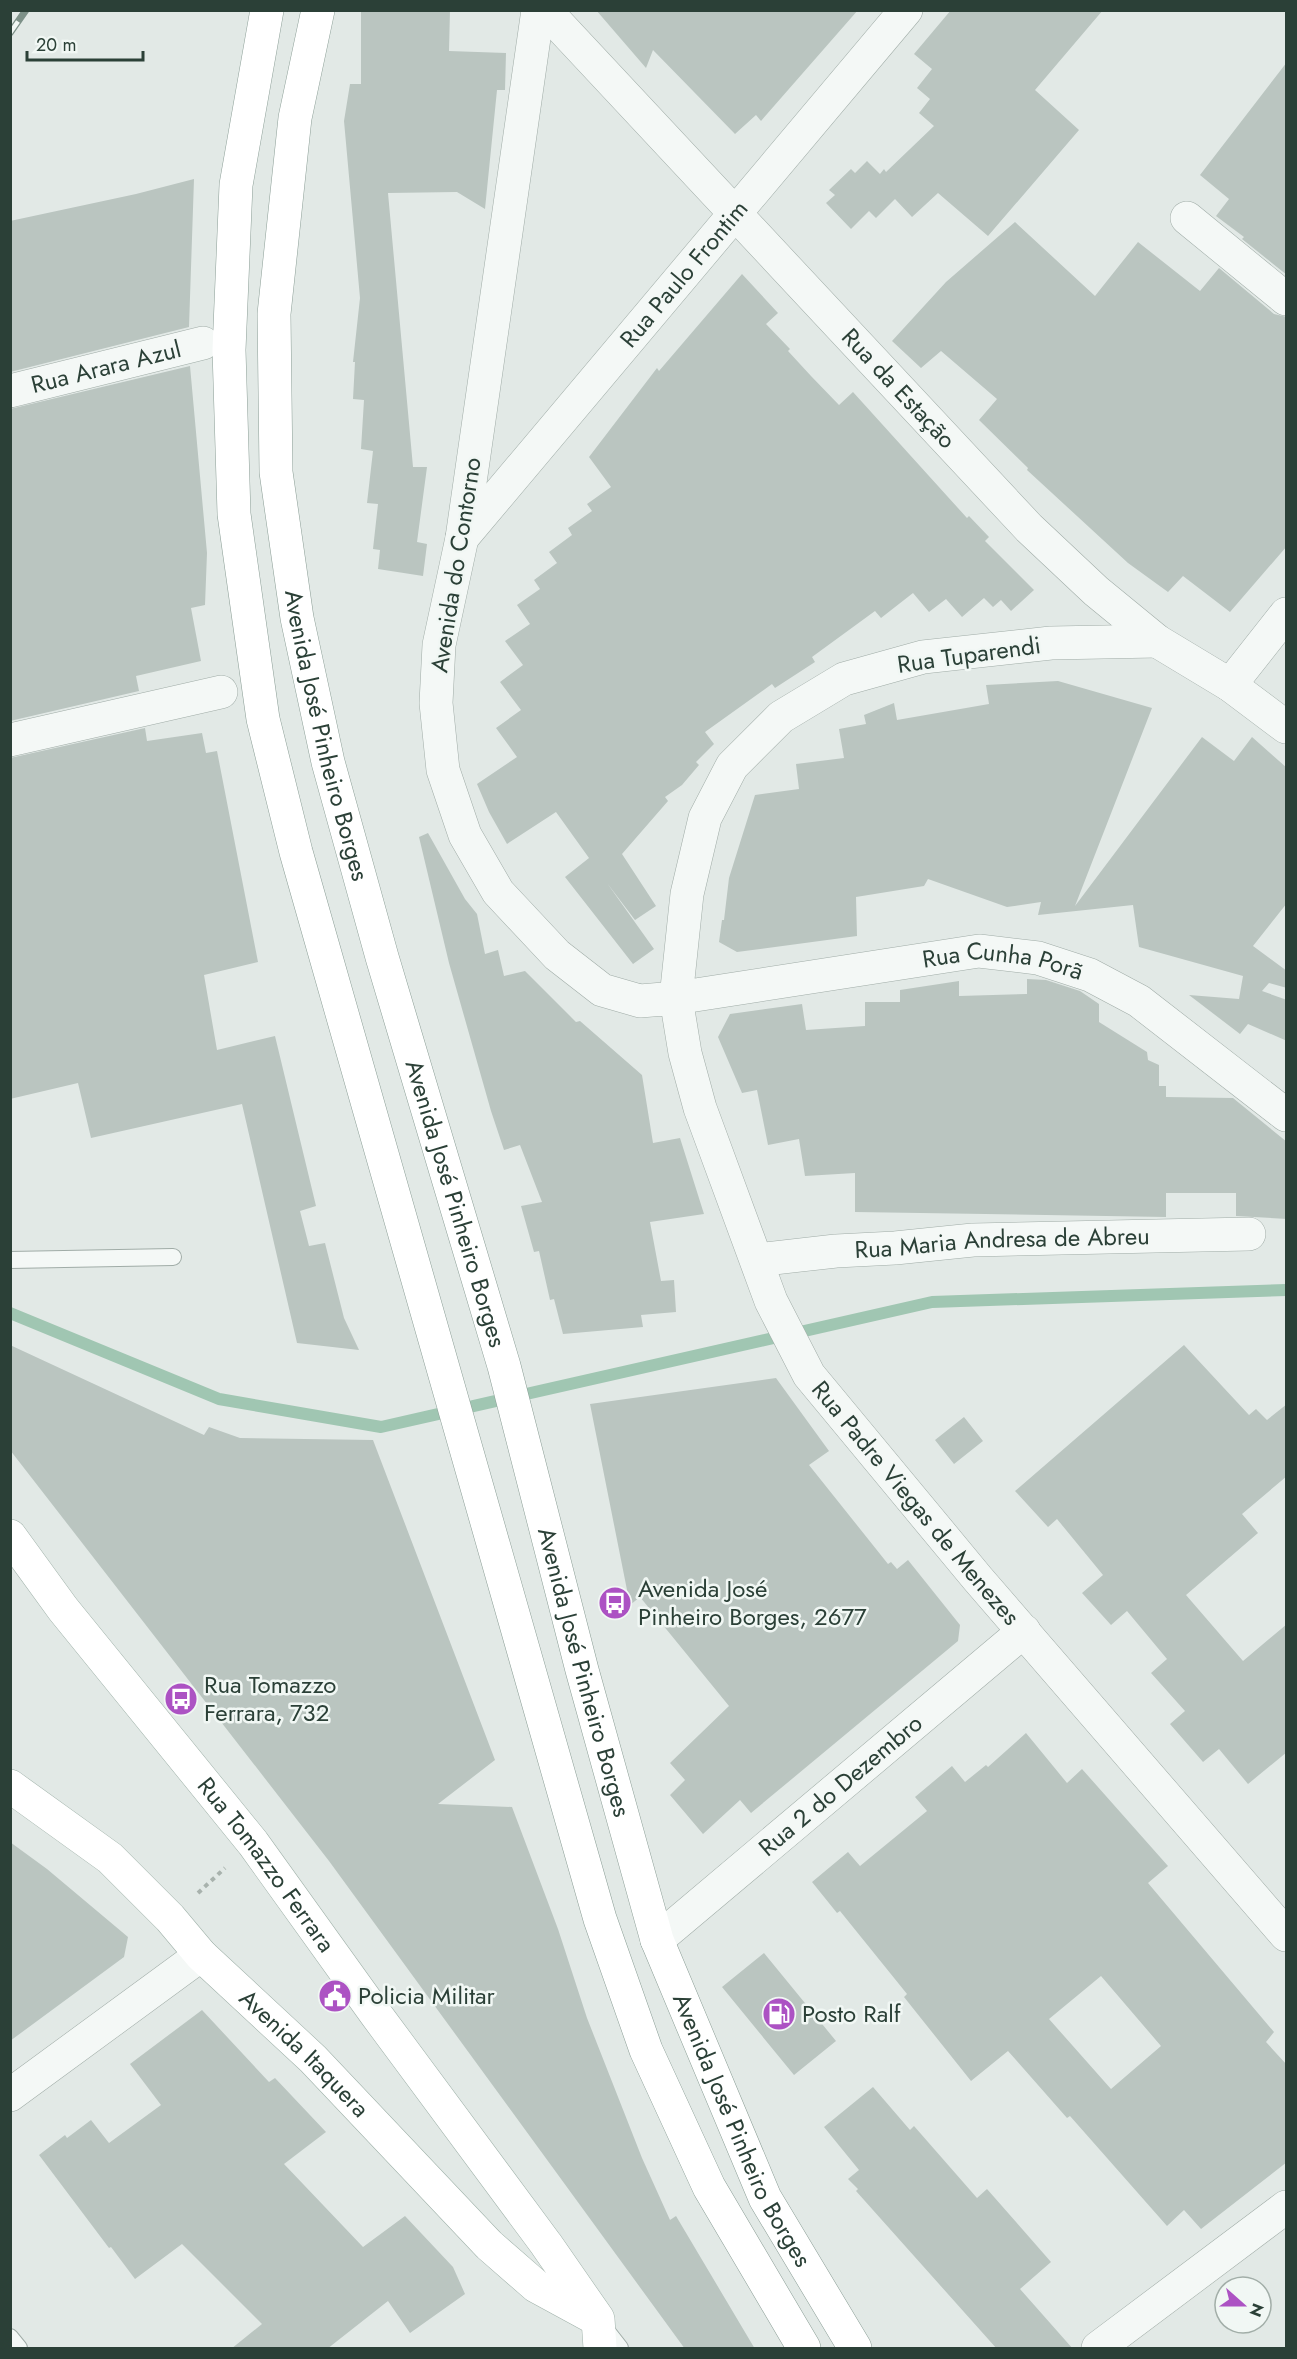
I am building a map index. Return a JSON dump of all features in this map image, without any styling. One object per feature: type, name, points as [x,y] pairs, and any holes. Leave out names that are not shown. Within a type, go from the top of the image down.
[{"type":"main road","name":"Avenida José Pinheiro Borges","points":[[267,10],[236,184],[229,350],[234,514],[263,719],[296,852],[600,1919],[646,2050],[709,2187],[804,2349]]},
{"type":"main road","name":"Avenida José Pinheiro Borges","points":[[318,10],[296,118],[274,314],[278,483],[297,618],[328,762],[382,957],[504,1366],[582,1670],[657,1940],[765,2198],[855,2349]]},
{"type":"main road","name":"Rua Tomazzo Ferrara","points":[[10,1536],[63,1609],[253,1843],[369,2005],[546,2244],[599,2334]]},
{"type":"main road","name":"Avenida Itaquera","points":[[10,1786],[110,1858],[170,1918],[201,1955],[313,2059],[489,2246],[536,2286],[599,2334]]},
{"type":"street","name":"Avenida do Contorno","points":[[538,10],[462,538],[440,645],[436,703],[443,770],[465,835],[498,892],[558,956],[602,990],[640,1001],[676,998]]},
{"type":"street","name":"Rua da Estação","points":[[545,10],[1029,528],[1096,591],[1157,641],[1230,685],[1287,727]]},
{"type":"street","name":"Rua Paulo Frontim","points":[[462,538],[906,10]]},
{"type":"street","points":[[1187,218],[1287,299]]},
{"type":"street","name":"Rua Arara Azul","points":[[10,392],[203,343]]},
{"type":"street","points":[[1230,685],[1287,614]]},
{"type":"street","name":"Rua Tuparendi","points":[[676,998],[687,894],[705,818],[732,766],[781,717],[844,679],[923,657],[1052,643],[1157,641]]},
{"type":"street","points":[[10,740],[221,692]]},
{"type":"street","name":"Rua Cunha Porã","points":[[676,998],[979,951],[1038,958],[1090,975],[1139,1001],[1287,1114]]},
{"type":"street","name":"Rua Padre Viegas de Menezes","points":[[676,998],[685,1053],[700,1108],[771,1301],[809,1375],[1024,1631],[1287,1935]]},
{"type":"street","name":"Rua Maria Andresa de Abreu","points":[[757,1260],[973,1240],[1249,1233]]},
{"type":"street","name":"Rua 2 do Dezembro","points":[[657,1940],[1024,1631]]},
{"type":"street","points":[[10,2095],[201,1955]]},
{"type":"street","points":[[1098,2349],[1287,2207]]},
{"type":"lane","points":[[10,1260],[173,1257]]},
{"type":"lane","points":[[599,2334],[620,2349]]},
{"type":"lane","points":[[10,2337],[19,2349]]},
{"type":"path","points":[[170,1918],[253,1843]]},
{"type":"building","points":[[361,10],[450,10],[449,51],[506,53],[505,90],[497,90],[485,209],[457,192],[388,193],[413,467],[427,467],[417,542],[427,544],[423,576],[378,569],[380,550],[373,549],[378,504],[367,503],[373,451],[361,449],[364,400],[353,399],[355,362],[353,362],[360,298],[344,121],[350,84],[361,84]]},
{"type":"building","points":[[596,10],[858,10],[761,121],[756,115],[735,134],[653,50],[646,68]]},
{"type":"building","points":[[951,10],[1103,10],[1035,90],[1079,130],[988,236],[938,193],[912,217],[895,199],[876,218],[869,211],[851,229],[826,203],[835,195],[829,190],[851,169],[855,173],[867,161],[880,174],[884,169],[886,172],[934,126],[919,113],[930,99],[917,88],[932,69],[914,54]]},
{"type":"building","points":[[1287,62],[1287,275],[1216,216],[1229,199],[1200,175]]},
{"type":"building","points":[[194,179],[189,327],[10,372],[10,221]]},
{"type":"building","points":[[1015,222],[1095,296],[1138,242],[1200,291],[1219,268],[1274,314],[1287,317],[1287,546],[1230,612],[1183,576],[1168,592],[1128,563],[1027,470],[1028,468],[979,420],[997,399],[941,351],[921,368],[892,341],[946,282]]},
{"type":"building","points":[[742,274],[778,313],[766,324],[811,376],[839,405],[853,392],[967,518],[969,516],[989,537],[985,541],[1034,590],[1011,611],[1001,600],[993,607],[984,598],[962,617],[946,599],[929,612],[913,593],[881,618],[875,611],[812,657],[815,662],[775,688],[772,684],[705,732],[714,744],[696,762],[699,765],[682,785],[665,797],[668,801],[622,854],[656,906],[635,920],[607,883],[654,949],[633,964],[565,877],[589,858],[556,812],[507,844],[477,784],[517,757],[496,728],[521,710],[500,682],[523,665],[505,641],[530,624],[517,605],[540,589],[534,580],[557,563],[549,552],[572,535],[568,528],[592,511],[587,504],[611,487],[589,457],[657,368],[659,371]]},
{"type":"building","points":[[190,366],[207,553],[205,605],[191,608],[201,661],[136,676],[139,691],[10,721],[10,409]]},
{"type":"building","points":[[1058,681],[1152,708],[1075,906],[1202,737],[1234,761],[1252,737],[1287,768],[1287,903],[1253,946],[1287,971],[1287,988],[1269,983],[1262,991],[1287,1000],[1287,1041],[1248,1024],[1240,1034],[1189,995],[1239,999],[1243,976],[1139,947],[1133,905],[1038,915],[1041,902],[1007,907],[928,879],[924,886],[856,897],[857,936],[737,952],[719,942],[729,878],[755,795],[799,789],[796,764],[844,758],[839,729],[866,724],[864,715],[894,703],[897,720],[989,704],[986,685]]},
{"type":"building","points":[[145,728],[147,741],[202,733],[206,753],[217,751],[258,962],[204,975],[217,1050],[275,1036],[316,1206],[300,1211],[309,1246],[325,1243],[344,1318],[359,1350],[297,1343],[242,1104],[91,1138],[78,1083],[10,1099],[10,758]]},
{"type":"building","points":[[428,833],[465,899],[477,914],[485,954],[498,950],[504,976],[525,971],[576,1022],[580,1021],[642,1075],[653,1143],[680,1138],[704,1214],[650,1222],[661,1281],[674,1280],[676,1312],[641,1315],[643,1327],[563,1334],[554,1299],[550,1300],[539,1251],[534,1252],[521,1206],[542,1202],[520,1145],[504,1150],[491,1111],[449,963],[419,837]]},
{"type":"building","points":[[1027,979],[1046,980],[1080,991],[1099,1004],[1099,1022],[1147,1052],[1148,1060],[1159,1065],[1159,1086],[1166,1086],[1166,1097],[1233,1098],[1287,1142],[1287,1219],[1236,1216],[1236,1193],[1166,1193],[1166,1217],[855,1212],[855,1173],[805,1176],[799,1139],[768,1145],[757,1090],[742,1093],[718,1037],[730,1014],[802,1004],[806,1030],[865,1026],[865,1002],[900,1002],[900,990],[959,981],[959,996],[1027,994]]},
{"type":"building","points":[[10,1345],[204,1435],[209,1427],[240,1438],[373,1440],[495,1760],[438,1804],[512,1807],[558,1929],[587,2018],[642,2158],[670,2220],[676,2216],[755,2349],[685,2349],[329,1861],[10,1450]]},
{"type":"building","points":[[1184,1345],[1249,1415],[1256,1409],[1267,1420],[1287,1404],[1287,1476],[1242,1514],[1258,1533],[1186,1595],[1243,1661],[1287,1624],[1287,1752],[1248,1784],[1219,1749],[1203,1762],[1170,1724],[1185,1711],[1151,1673],[1167,1659],[1127,1611],[1111,1625],[1082,1593],[1103,1575],[1057,1519],[1048,1527],[1015,1491]]},
{"type":"building","points":[[776,1378],[829,1451],[809,1465],[888,1564],[891,1562],[897,1569],[908,1560],[960,1625],[958,1641],[751,1813],[740,1800],[703,1834],[670,1795],[685,1780],[670,1763],[729,1706],[640,1597],[630,1605],[590,1404]]},
{"type":"building","points":[[964,1417],[983,1441],[954,1464],[935,1440]]},
{"type":"building","points":[[1026,1733],[1067,1783],[1082,1769],[1168,1866],[1148,1883],[1274,2032],[1266,2042],[1287,2065],[1287,2162],[1201,2229],[1184,2210],[1167,2226],[1070,2116],[1067,2118],[1008,2051],[971,2081],[904,1997],[907,1994],[840,1911],[837,1913],[812,1882],[848,1852],[860,1866],[927,1811],[915,1797],[952,1766],[965,1782],[986,1765],[988,1767]],"holes":[[[1101,1976],[1161,2046],[1111,2089],[1049,2019]]]},
{"type":"building","points":[[10,1842],[47,1869],[128,1937],[124,1957],[10,2041]]},
{"type":"building","name":"Posto Ralf","points":[[764,1953],[836,2041],[794,2075],[722,1987]]},
{"type":"building","points":[[202,2010],[269,2082],[275,2078],[326,2132],[284,2164],[363,2247],[405,2216],[453,2267],[465,2294],[410,2333],[388,2301],[327,2349],[231,2349],[262,2324],[182,2244],[135,2279],[39,2155],[65,2135],[67,2138],[91,2120],[109,2143],[161,2105],[130,2064]]},
{"type":"building","points":[[873,2087],[910,2130],[914,2126],[977,2198],[987,2189],[1051,2262],[1020,2289],[1073,2349],[997,2349],[856,2191],[858,2189],[848,2179],[859,2170],[824,2127]]},
{"type":"waterway","points":[[10,1313],[219,1399],[381,1427],[932,1302],[1286,1290]]},
{"type":"railway","points":[[10,33],[26,10]]},
{"type":"place","name":"Avenida José Pinheiro Borges, 2677","points":[[615,1603]]},
{"type":"place","name":"Rua Tomazzo Ferrara, 732","points":[[181,1699]]},
{"type":"place","name":"Policia Militar","points":[[335,1996]]},
{"type":"place","name":"Posto Ralf","points":[[779,2014]]}]
